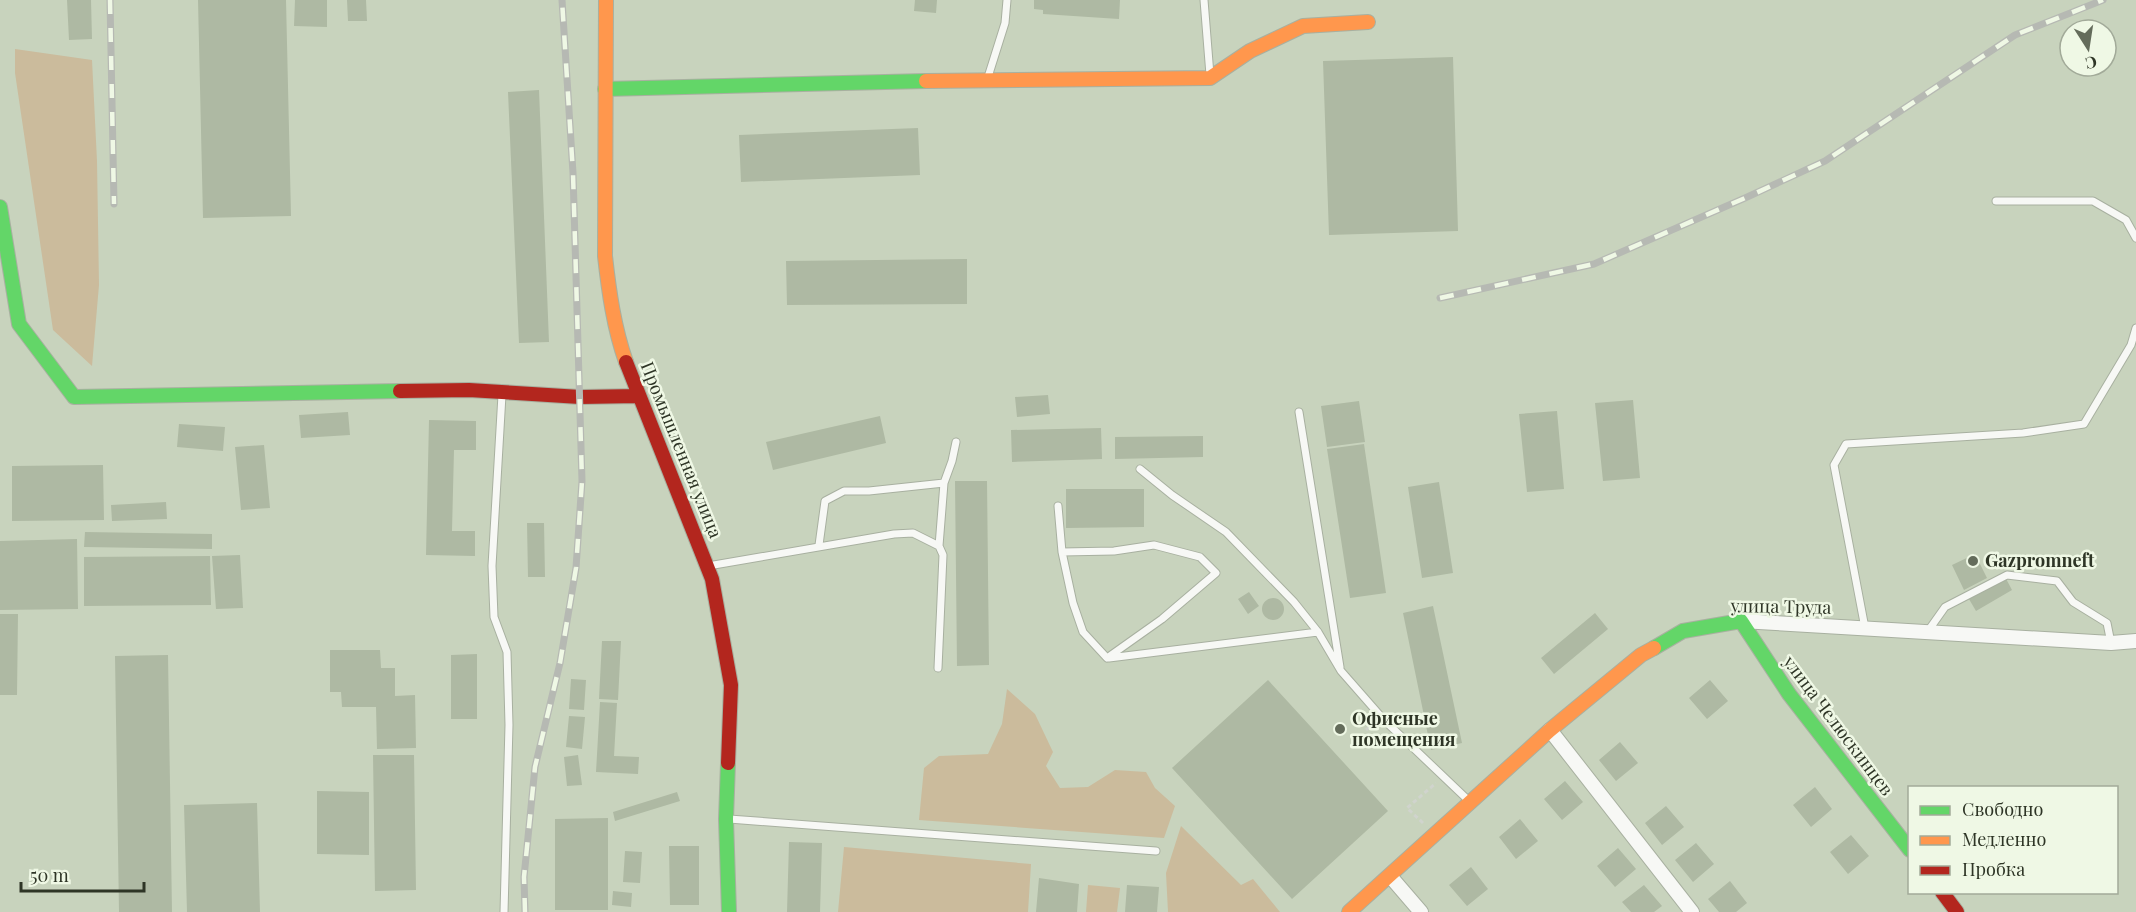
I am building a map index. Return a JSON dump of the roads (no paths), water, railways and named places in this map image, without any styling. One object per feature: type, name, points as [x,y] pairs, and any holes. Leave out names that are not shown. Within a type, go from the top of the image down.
[{"type":"street","name":"Промышленная улица","points":[[606,0],[604,189],[606,267],[610,297],[619,342],[638,396],[712,579],[731,685],[726,819],[729,912]]},
{"type":"street","points":[[605,89],[987,79],[1210,78],[1250,51],[1303,26],[1368,22]]},
{"type":"street","points":[[0,207],[20,324],[74,398],[469,390],[580,397],[638,396]]},
{"type":"street","name":"улица Труда","points":[[1349,912],[1550,730],[1641,655],[1683,631],[1741,621],[2110,643],[2136,641]]},
{"type":"street","name":"улица Челюскинцев","points":[[1741,621],[1789,694],[1908,847]]},
{"type":"street","points":[[1550,730],[1692,912]]},
{"type":"street","points":[[1390,876],[1420,912]]},
{"type":"street","points":[[1944,894],[1957,912]]},
{"type":"lane","points":[[987,79],[1005,23],[1006,0]]},
{"type":"lane","points":[[1204,0],[1210,78]]},
{"type":"lane","points":[[1996,201],[2093,201],[2126,220],[2136,238]]},
{"type":"lane","points":[[1865,628],[1834,465],[1846,444],[2023,433],[2084,424],[2131,345],[2136,327]]},
{"type":"lane","points":[[502,392],[492,566],[494,617],[507,652],[509,725],[504,912]]},
{"type":"lane","points":[[1299,412],[1341,671]]},
{"type":"lane","points":[[938,668],[943,555],[939,546],[944,483],[956,442]]},
{"type":"lane","points":[[1140,469],[1172,495],[1226,532],[1294,602],[1318,632],[1341,671],[1384,720],[1469,802]]},
{"type":"lane","points":[[819,546],[825,501],[844,491],[869,491],[944,483]]},
{"type":"lane","points":[[1058,506],[1062,552],[1073,603],[1083,632],[1107,658]]},
{"type":"lane","points":[[707,566],[894,534],[913,533],[939,546]]},
{"type":"lane","points":[[1062,552],[1114,551],[1154,545],[1200,557],[1216,573],[1162,619],[1107,658]]},
{"type":"lane","points":[[1928,631],[1945,607],[2007,575],[2057,581],[2073,602],[2107,623],[2110,643]]},
{"type":"lane","points":[[1107,658],[1318,632]]},
{"type":"lane","points":[[726,819],[1156,851]]},
{"type":"railway","points":[[110,0],[114,204]]},
{"type":"railway","points":[[525,912],[524,877],[535,767],[560,663],[576,568],[582,481],[573,173],[562,0]]},
{"type":"railway","points":[[1440,298],[1594,264],[1745,198],[1825,161],[2015,35],[2103,0]]},
{"type":"place","name":"Gazpromneft","points":[[1973,561]]},
{"type":"place","name":"Офисные помещения","points":[[1340,729]]}]
